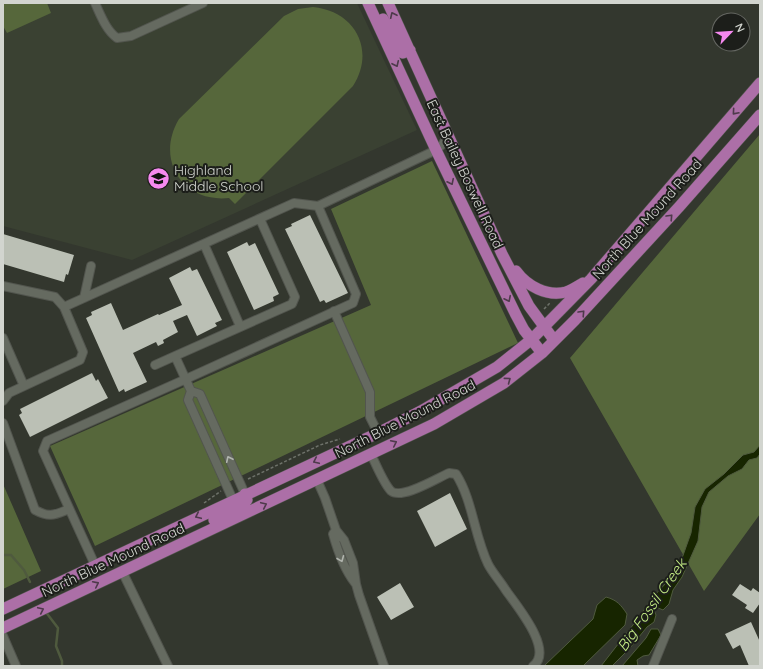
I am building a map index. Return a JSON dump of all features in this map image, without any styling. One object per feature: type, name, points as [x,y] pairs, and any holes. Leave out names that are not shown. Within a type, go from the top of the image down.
[{"type":"main road","points":[[370,3],[381,15],[399,51],[403,53],[410,50]]},
{"type":"main road","name":"East Bailey Boswell Road","points":[[370,3],[436,150],[516,315],[542,353]]},
{"type":"main road","name":"East Bailey Boswell Road","points":[[388,3],[502,254],[529,306],[554,340]]},
{"type":"main road","name":"North Blue Mound Road","points":[[8,606],[378,433],[422,411],[496,367],[544,328],[591,279],[760,83]]},
{"type":"main road","name":"North Blue Mound Road","points":[[3,628],[434,424],[504,383],[542,353],[575,320],[760,115]]},
{"type":"main road","name":"North Blue Mound Road","points":[[502,254],[522,280],[542,291],[566,292],[591,279]]},
{"type":"main road","points":[[164,552],[179,536],[242,506],[247,500],[245,494]]},
{"type":"street","points":[[96,3],[107,28],[117,38],[130,36],[203,3]]},
{"type":"street","points":[[64,307],[294,203],[318,206],[436,150],[443,144],[448,134]]},
{"type":"street","points":[[95,565],[43,451],[47,441],[353,302],[356,294],[318,206]]},
{"type":"street","points":[[155,365],[292,304],[295,297],[260,219]]},
{"type":"street","points":[[204,244],[240,326]]},
{"type":"street","points":[[84,298],[90,266]]},
{"type":"street","points":[[3,286],[55,297],[64,307],[83,352],[80,360],[9,393],[3,401]]},
{"type":"street","points":[[334,311],[370,392],[370,417],[378,433]]},
{"type":"street","points":[[3,338],[24,386]]},
{"type":"street","points":[[175,356],[191,391],[188,400],[233,500]]},
{"type":"street","points":[[191,391],[200,394],[245,494]]},
{"type":"street","points":[[3,423],[35,510],[44,515],[52,515],[69,509]]},
{"type":"street","points":[[371,454],[391,491],[399,494],[409,492],[449,473],[456,474],[462,484],[488,564],[530,626],[539,644],[540,652],[536,664],[533,666]]},
{"type":"street","points":[[317,480],[336,530],[333,534],[337,549],[347,573],[356,586],[368,624],[375,638],[384,666]]},
{"type":"street","points":[[122,572],[168,666]]},
{"type":"street","points":[[653,666],[672,619]]},
{"type":"street","points":[[3,636],[16,666]]},
{"type":"path","points":[[542,312],[553,300]]},
{"type":"path","points":[[240,483],[320,445],[344,438]]},
{"type":"path","points":[[198,506],[228,488]]},
{"type":"shaded area","name":"Highland Middle School","points":[[3,3],[357,3],[417,130],[132,260],[3,226]]},
{"type":"shaded area","points":[[3,3],[47,3],[51,13],[7,33],[3,26]]},
{"type":"shaded area","points":[[313,7],[328,10],[340,16],[350,24],[357,34],[362,46],[362,59],[360,72],[353,86],[235,204],[229,198],[212,198],[198,193],[186,186],[177,175],[172,163],[170,149],[172,134],[179,119],[284,16],[298,9]]},
{"type":"shaded area","points":[[760,134],[760,514],[704,591],[570,358]]},
{"type":"shaded area","points":[[432,161],[518,343],[95,546],[50,446],[371,305],[331,209]]},
{"type":"shaded area","points":[[3,484],[41,571],[3,589]]},
{"type":"water","name":"Big Fossil Creek","points":[[760,445],[760,454],[757,458],[749,460],[742,469],[728,476],[709,492],[702,507],[698,541],[682,577],[673,590],[669,604],[663,610],[656,607],[654,610],[656,615],[654,622],[647,627],[630,648],[612,666],[601,666],[652,598],[667,582],[681,561],[691,533],[695,507],[705,489],[724,474],[743,455],[754,452]]},
{"type":"water","points":[[606,597],[618,603],[623,608],[627,614],[625,625],[583,666],[544,666],[593,619],[597,605]]},
{"type":"water","points":[[651,629],[658,629],[661,635],[649,655],[643,656],[637,660],[638,666],[622,666],[646,638]]},
{"type":"building","points":[[310,215],[348,293],[326,303],[324,300],[320,302],[285,229],[292,226],[291,224]]},
{"type":"building","points":[[3,234],[74,255],[68,275],[66,274],[64,282],[3,264]]},
{"type":"building","points":[[247,242],[249,246],[255,243],[279,294],[273,297],[274,301],[254,310],[227,252]]},
{"type":"building","points":[[190,267],[192,271],[197,269],[222,320],[215,323],[217,326],[197,336],[187,315],[173,321],[178,332],[163,340],[164,343],[158,346],[156,342],[133,353],[147,382],[125,392],[124,389],[119,392],[86,318],[92,315],[91,312],[111,303],[123,330],[182,305],[169,278]]},
{"type":"building","points":[[92,373],[96,381],[98,379],[108,398],[30,437],[19,415],[22,413],[20,409]]},
{"type":"building","points":[[450,493],[467,529],[435,547],[417,511]]},
{"type":"building","points":[[400,583],[414,607],[391,620],[377,597]]},
{"type":"building","points":[[740,584],[751,591],[753,588],[760,593],[760,603],[753,613],[745,608],[747,605],[732,595]]},
{"type":"building","points":[[751,622],[760,642],[760,666],[749,666],[740,645],[733,649],[725,634]]},
{"type":"waterway","points":[[3,555],[11,555],[24,570],[30,582]]},
{"type":"waterway","points":[[45,611],[58,628],[56,646],[62,661],[62,666]]},
{"type":"place","name":"Highland Middle School","points":[[158,178]]}]
